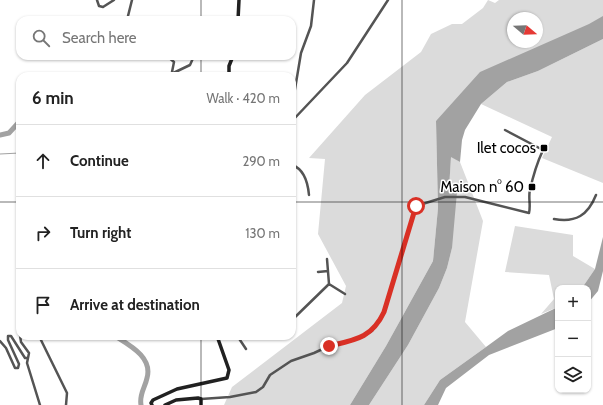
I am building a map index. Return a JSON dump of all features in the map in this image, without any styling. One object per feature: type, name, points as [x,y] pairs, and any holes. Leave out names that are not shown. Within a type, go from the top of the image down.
[{"type":"street","points":[[96,0],[99,6],[103,7],[114,0]]},
{"type":"street","points":[[127,16],[132,0]]},
{"type":"street","points":[[238,16],[239,0]]},
{"type":"street","points":[[296,83],[301,53],[311,26],[314,0]]},
{"type":"street","points":[[296,116],[347,63],[388,0]]},
{"type":"street","points":[[172,60],[174,62],[172,72],[190,66],[192,60]]},
{"type":"street","points":[[229,72],[231,60]]},
{"type":"street","points":[[165,405],[176,400],[198,398],[201,400],[205,398],[230,397],[256,392],[263,387],[270,375],[291,361],[329,346],[362,338],[372,331],[379,323],[384,312],[416,206],[445,197],[465,197],[529,212],[529,192],[536,166],[543,150],[505,130]]},
{"type":"street","points":[[296,168],[305,179],[309,196]]},
{"type":"street","points":[[554,219],[569,221],[583,214],[591,207],[596,195]]},
{"type":"street","points":[[296,316],[328,284],[327,259]]},
{"type":"street","points":[[318,272],[328,271]]},
{"type":"street","points":[[328,284],[345,294]]},
{"type":"street","points":[[0,340],[6,348],[15,368],[18,368],[19,364],[8,340],[8,336],[11,336],[24,358],[27,358]]},
{"type":"street","points":[[21,340],[30,355],[27,358],[27,363],[40,405]]},
{"type":"street","points":[[41,340],[66,393],[66,405]]},
{"type":"street","points":[[152,405],[150,403],[152,400],[177,389],[228,378],[229,370],[219,340]]},
{"type":"street","points":[[241,340],[246,349]]},
{"type":"street","points":[[201,400],[201,405]]},
{"type":"shaded area","points":[[488,0],[495,3],[499,0],[603,0],[603,17],[436,121],[438,208],[433,261],[386,346],[350,405],[224,405],[232,387],[294,340],[296,340],[296,338],[342,303],[346,286],[318,234],[325,159],[309,158],[365,95],[421,52],[431,34],[452,24],[462,24],[483,8]]},
{"type":"shaded area","points":[[603,16],[603,39],[538,71],[507,82],[481,104],[465,130],[462,140],[460,162],[451,157],[449,189],[457,192],[452,248],[447,268],[439,288],[408,345],[369,405],[350,405],[386,346],[433,261],[438,208],[436,121],[480,72],[534,48],[543,48],[543,44],[589,24]]},
{"type":"shaded area","points":[[603,39],[603,183],[542,158],[552,137],[481,104],[507,82],[538,71]]},
{"type":"shaded area","points":[[451,156],[460,162],[483,221],[465,322],[486,347],[440,380],[424,405],[369,405],[408,345],[439,288],[447,268],[452,248],[449,189]]},
{"type":"shaded area","points":[[515,226],[573,235],[573,256],[595,269],[584,285],[555,285],[555,308],[541,314],[554,299],[549,275],[505,272]]},
{"type":"shaded area","points":[[603,237],[603,271],[598,291],[591,299],[591,285],[584,285],[595,269]]},
{"type":"shaded area","points":[[555,308],[555,329],[489,355],[446,388],[438,405],[424,405],[440,380],[508,331]]},
{"type":"waterway","points":[[0,135],[9,133],[16,125]]},
{"type":"waterway","points":[[0,154],[16,153]]},
{"type":"waterway","points":[[122,340],[138,352],[146,364],[148,371],[141,394],[141,405]]},
{"type":"place","name":"Ilet cocos","points":[[544,148]]},
{"type":"place","name":"Maison n° 60","points":[[532,187]]},
{"type":"route","points":[[329,346],[362,338],[372,331],[379,323],[384,312],[416,206]]}]
